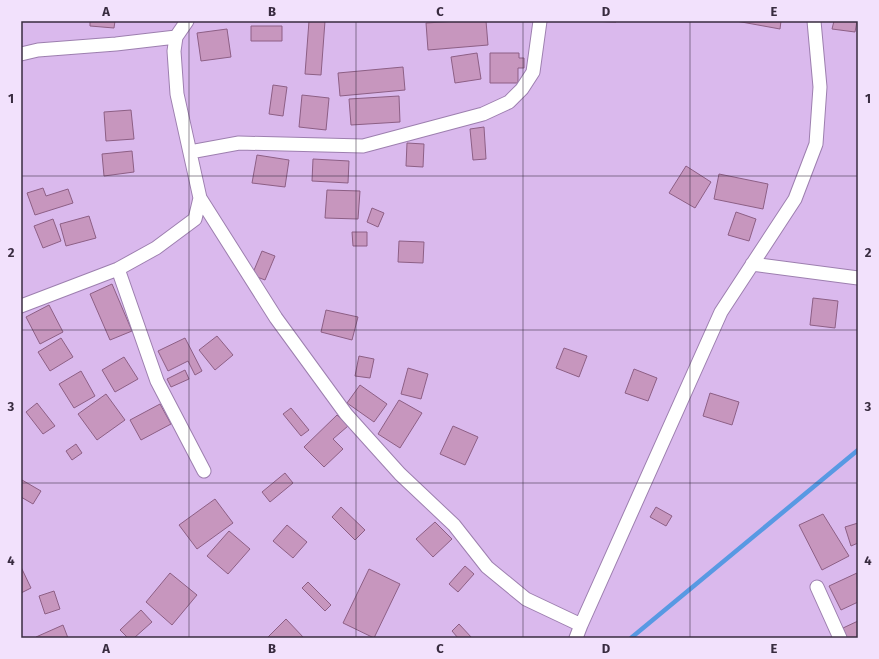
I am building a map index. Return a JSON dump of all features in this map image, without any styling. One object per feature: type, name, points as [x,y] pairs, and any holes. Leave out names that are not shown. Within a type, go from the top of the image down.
[{"type":"street","points":[[187,21],[176,36],[174,51],[177,94],[200,198],[276,318],[346,414],[400,474],[454,525],[487,567],[526,599],[580,625]]},
{"type":"street","points":[[190,152],[239,143],[363,146],[482,114],[509,102],[522,89],[533,72],[540,21]]},
{"type":"street","points":[[576,638],[580,625],[721,312],[795,199],[816,144],[820,87],[814,21]]},
{"type":"street","points":[[21,54],[38,50],[116,44],[176,36]]},
{"type":"street","points":[[21,306],[118,269],[156,248],[195,219],[200,198]]},
{"type":"street","points":[[752,264],[858,278]]},
{"type":"street","points":[[118,269],[157,381],[204,471]]},
{"type":"street","points":[[817,587],[840,638]]},
{"type":"building","points":[[90,21],[115,21],[114,28],[90,26]]},
{"type":"building","points":[[309,21],[325,21],[321,75],[305,74]]},
{"type":"building","points":[[486,21],[488,45],[428,50],[426,23]]},
{"type":"building","points":[[589,21],[616,21],[616,22]]},
{"type":"building","points":[[736,21],[781,21],[780,29]]},
{"type":"building","points":[[834,21],[857,21],[855,32],[832,29]]},
{"type":"building","points":[[251,26],[282,26],[282,41],[251,41]]},
{"type":"building","points":[[227,29],[231,57],[201,61],[197,33]]},
{"type":"building","points":[[477,53],[481,79],[455,83],[451,57]]},
{"type":"building","points":[[490,53],[519,53],[519,58],[524,58],[524,68],[518,68],[518,83],[490,83]]},
{"type":"building","points":[[403,67],[405,90],[340,96],[338,73]]},
{"type":"building","points":[[273,85],[287,87],[283,116],[269,114]]},
{"type":"building","points":[[302,95],[329,98],[326,130],[299,127]]},
{"type":"building","points":[[399,96],[400,122],[351,125],[349,99]]},
{"type":"building","points":[[131,110],[134,139],[106,141],[104,112]]},
{"type":"building","points":[[484,127],[486,159],[473,160],[470,129]]},
{"type":"building","points":[[407,143],[424,144],[423,167],[406,166]]},
{"type":"building","points":[[132,151],[134,172],[104,176],[102,154]]},
{"type":"building","points":[[257,155],[289,160],[285,187],[252,183]]},
{"type":"building","points":[[313,159],[349,161],[348,183],[312,181]]},
{"type":"building","points":[[686,166],[711,182],[695,208],[669,193]]},
{"type":"building","points":[[719,174],[768,184],[763,209],[714,199]]},
{"type":"building","points":[[43,188],[46,196],[68,189],[73,203],[35,215],[27,193]]},
{"type":"building","points":[[327,190],[360,191],[358,219],[325,218]]},
{"type":"building","points":[[372,208],[384,213],[378,227],[367,222]]},
{"type":"building","points":[[736,212],[756,219],[749,241],[728,235]]},
{"type":"building","points":[[89,216],[96,238],[66,246],[60,224]]},
{"type":"building","points":[[53,219],[61,241],[43,248],[34,226]]},
{"type":"building","points":[[352,232],[367,232],[367,246],[353,246]]},
{"type":"building","points":[[399,241],[424,242],[423,263],[398,262]]},
{"type":"building","points":[[262,251],[275,256],[265,280],[252,275]]},
{"type":"building","points":[[112,284],[132,331],[110,340],[90,294]]},
{"type":"building","points":[[813,298],[838,301],[835,328],[810,325]]},
{"type":"building","points":[[49,305],[63,332],[40,344],[26,317]]},
{"type":"building","points":[[326,310],[358,317],[352,340],[321,332]]},
{"type":"building","points":[[217,336],[233,355],[215,370],[199,350]]},
{"type":"building","points":[[61,338],[73,357],[50,371],[38,352]]},
{"type":"building","points":[[185,338],[202,371],[195,375],[188,361],[168,371],[158,351]]},
{"type":"building","points":[[564,348],[587,356],[579,377],[556,368]]},
{"type":"building","points":[[359,356],[374,359],[370,378],[355,376]]},
{"type":"building","points":[[124,357],[138,379],[115,392],[102,370]]},
{"type":"building","points":[[408,368],[428,374],[421,399],[401,394]]},
{"type":"building","points":[[634,369],[657,378],[648,401],[625,393]]},
{"type":"building","points":[[185,370],[189,379],[171,387],[167,379]]},
{"type":"building","points":[[81,371],[95,396],[74,408],[59,384]]},
{"type":"building","points":[[360,385],[387,404],[374,422],[347,403]]},
{"type":"building","points":[[710,393],[739,402],[732,425],[703,416]]},
{"type":"building","points":[[106,394],[125,420],[97,440],[78,414]]},
{"type":"building","points":[[399,400],[422,413],[400,448],[378,434]]},
{"type":"building","points":[[37,403],[55,426],[43,434],[26,412]]},
{"type":"building","points":[[160,404],[171,424],[141,440],[130,420]]},
{"type":"building","points":[[291,408],[309,430],[301,436],[283,414]]},
{"type":"building","points":[[337,415],[348,426],[333,439],[343,449],[324,467],[304,447]]},
{"type":"building","points":[[453,426],[478,437],[465,465],[440,454]]},
{"type":"building","points":[[76,444],[82,453],[72,460],[66,451]]},
{"type":"building","points":[[285,473],[293,483],[270,502],[262,492]]},
{"type":"building","points":[[22,480],[41,491],[33,504],[21,497]]},
{"type":"building","points":[[215,499],[233,523],[197,549],[179,525]]},
{"type":"building","points":[[341,507],[365,530],[355,540],[332,517]]},
{"type":"building","points":[[656,507],[672,516],[666,526],[650,517]]},
{"type":"building","points":[[823,514],[849,556],[822,570],[799,525]]},
{"type":"building","points":[[435,522],[452,539],[433,557],[416,539]]},
{"type":"building","points":[[858,523],[858,543],[851,546],[845,527]]},
{"type":"building","points":[[287,525],[307,542],[293,558],[273,541]]},
{"type":"building","points":[[229,531],[250,549],[228,574],[207,556]]},
{"type":"building","points":[[465,566],[474,574],[458,592],[449,584]]},
{"type":"building","points":[[21,567],[31,588],[21,593]]},
{"type":"building","points":[[369,569],[400,584],[374,638],[343,623]]},
{"type":"building","points":[[170,573],[197,595],[172,625],[146,602]]},
{"type":"building","points":[[857,573],[858,602],[841,610],[829,586]]},
{"type":"building","points":[[308,582],[331,605],[325,611],[302,588]]},
{"type":"building","points":[[54,591],[60,609],[45,614],[39,596]]},
{"type":"building","points":[[141,610],[152,622],[134,638],[128,638],[120,630]]},
{"type":"building","points":[[286,619],[304,638],[267,638]]},
{"type":"building","points":[[858,621],[858,638],[847,638],[843,628]]},
{"type":"building","points":[[459,624],[472,638],[458,638],[452,631]]},
{"type":"building","points":[[63,625],[68,638],[36,638],[36,637]]},
{"type":"waterway","points":[[631,638],[858,450]]}]
